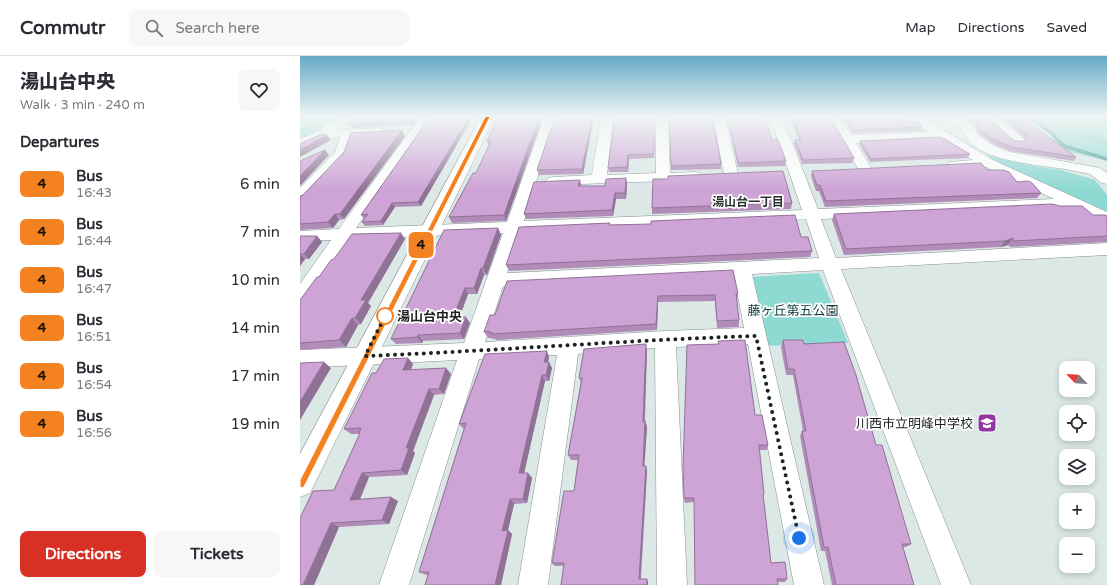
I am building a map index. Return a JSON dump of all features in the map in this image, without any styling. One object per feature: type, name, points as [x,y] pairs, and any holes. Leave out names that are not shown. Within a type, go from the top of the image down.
[{"type":"street","points":[[326,150],[331,142]]},
{"type":"street","points":[[300,197],[341,152],[337,142]]},
{"type":"street","points":[[302,294],[405,142]]},
{"type":"street","points":[[300,483],[475,142]]},
{"type":"street","points":[[394,585],[542,142]]},
{"type":"street","points":[[599,180],[604,142]]},
{"type":"street","points":[[662,142],[663,177]]},
{"type":"street","points":[[724,142],[731,174]]},
{"type":"street","points":[[785,142],[830,264],[956,585]]},
{"type":"street","points":[[848,142],[865,168]]},
{"type":"street","points":[[953,142],[988,163],[1107,218]]},
{"type":"street","points":[[979,142],[987,148],[1007,156],[1067,165],[1095,171],[1107,180]]},
{"type":"street","points":[[942,165],[988,163]]},
{"type":"street","points":[[850,169],[880,168]]},
{"type":"street","points":[[529,182],[746,174]]},
{"type":"street","points":[[300,236],[812,213],[1076,203]]},
{"type":"street","points":[[496,280],[1107,249]]},
{"type":"street","points":[[742,268],[809,585]]},
{"type":"street","points":[[300,359],[569,346],[665,339],[756,336]]},
{"type":"street","points":[[665,339],[672,585]]},
{"type":"street","points":[[533,585],[569,346]]},
{"type":"green space","points":[[1018,142],[1107,142],[1107,160]]},
{"type":"green space","points":[[984,154],[1028,165],[1061,170],[1095,180],[1107,195],[1107,217],[978,156]]},
{"type":"green space","name":"藤ヶ丘第五公園","points":[[819,273],[848,343],[762,346],[749,277]]},
{"type":"building","points":[[305,142],[315,142],[300,150],[300,144]]},
{"type":"building","points":[[348,142],[393,142],[340,214],[335,214],[328,222],[300,224],[300,196],[302,196],[344,152]]},
{"type":"building","points":[[413,142],[454,142],[418,202],[392,203],[381,221],[362,222],[368,214],[361,215]]},
{"type":"building","points":[[491,142],[530,142],[504,215],[449,217],[473,173],[476,173]]},
{"type":"building","points":[[547,142],[587,142],[582,169],[537,170]]},
{"type":"building","points":[[612,142],[654,142],[654,154],[628,155],[627,167],[608,168]]},
{"type":"building","points":[[670,142],[717,142],[721,164],[671,166]]},
{"type":"building","points":[[733,142],[779,142],[786,161],[738,163]]},
{"type":"building","points":[[796,142],[844,142],[854,158],[803,160]]},
{"type":"building","points":[[860,142],[949,142],[970,154],[871,159]]},
{"type":"building","points":[[999,142],[1055,142],[1076,157],[1012,147]]},
{"type":"building","points":[[325,150],[300,176],[300,161]]},
{"type":"building","points":[[981,163],[987,170],[1003,170],[1009,172],[1017,182],[1029,181],[1041,193],[826,201],[820,185],[817,185],[812,171]]},
{"type":"building","points":[[783,171],[792,203],[652,208],[653,179],[668,179],[668,176]]},
{"type":"building","points":[[626,178],[625,193],[615,193],[612,210],[524,214],[534,182],[580,180],[578,186],[605,186],[606,179]]},
{"type":"building","points":[[1052,204],[1060,206],[1082,206],[1093,215],[1107,216],[1107,236],[1014,241],[1013,238],[1005,241],[846,249],[834,214]]},
{"type":"building","points":[[795,215],[801,237],[808,237],[812,251],[506,265],[519,227],[610,223],[609,225],[651,224],[651,221]]},
{"type":"building","points":[[498,228],[474,288],[465,288],[453,317],[466,317],[460,333],[418,335],[417,337],[391,339],[444,230]]},
{"type":"building","points":[[401,233],[361,300],[366,300],[355,318],[352,318],[339,340],[300,343],[300,300],[331,260],[334,259],[352,234]]},
{"type":"building","points":[[300,236],[317,236],[304,254],[300,254]]},
{"type":"building","points":[[733,270],[738,294],[736,294],[739,320],[717,321],[715,295],[658,296],[656,324],[492,334],[492,332],[489,333],[489,331],[484,332],[490,315],[495,315],[507,281]]},
{"type":"building","points":[[745,340],[755,415],[762,415],[768,445],[759,445],[771,563],[785,562],[787,579],[777,579],[778,585],[695,585],[694,498],[684,498],[683,468],[687,345],[719,344],[718,341]]},
{"type":"building","points":[[783,340],[803,340],[804,344],[844,342],[856,375],[876,445],[882,445],[911,544],[902,544],[914,585],[836,585],[828,547],[824,547],[802,431],[806,431],[794,369],[788,369]]},
{"type":"building","points":[[646,344],[643,466],[646,466],[639,579],[647,579],[647,585],[561,585],[564,563],[552,563],[564,491],[574,491],[579,455],[568,455],[582,378],[579,378],[584,349]]},
{"type":"building","points":[[547,351],[544,362],[549,362],[546,375],[542,375],[519,473],[528,473],[523,499],[510,499],[502,531],[508,530],[495,585],[425,585],[429,572],[419,572],[466,423],[459,424],[485,354]]},
{"type":"building","points":[[408,358],[403,370],[446,368],[439,389],[429,389],[406,448],[409,448],[401,470],[362,473],[350,500],[391,497],[382,520],[331,523],[303,585],[300,585],[300,518],[313,491],[334,490],[361,428],[344,429],[372,373],[376,373],[384,359]]},
{"type":"building","points":[[324,362],[300,402],[300,363]]},
{"type":"waterway","points":[[1060,142],[1064,146],[1107,159]]},
{"type":"bus line","name":"4","points":[[300,483],[475,142]]},
{"type":"place","name":"湯山台中央","points":[[385,316]]},
{"type":"place","name":"川西市立明峰中学校","points":[[987,423]]},
{"type":"district","name":"湯山台一丁目","points":[[748,202]]},
{"type":"route","points":[[385,316],[386,314],[365,356],[569,346],[665,339],[756,336],[799,538]]}]
